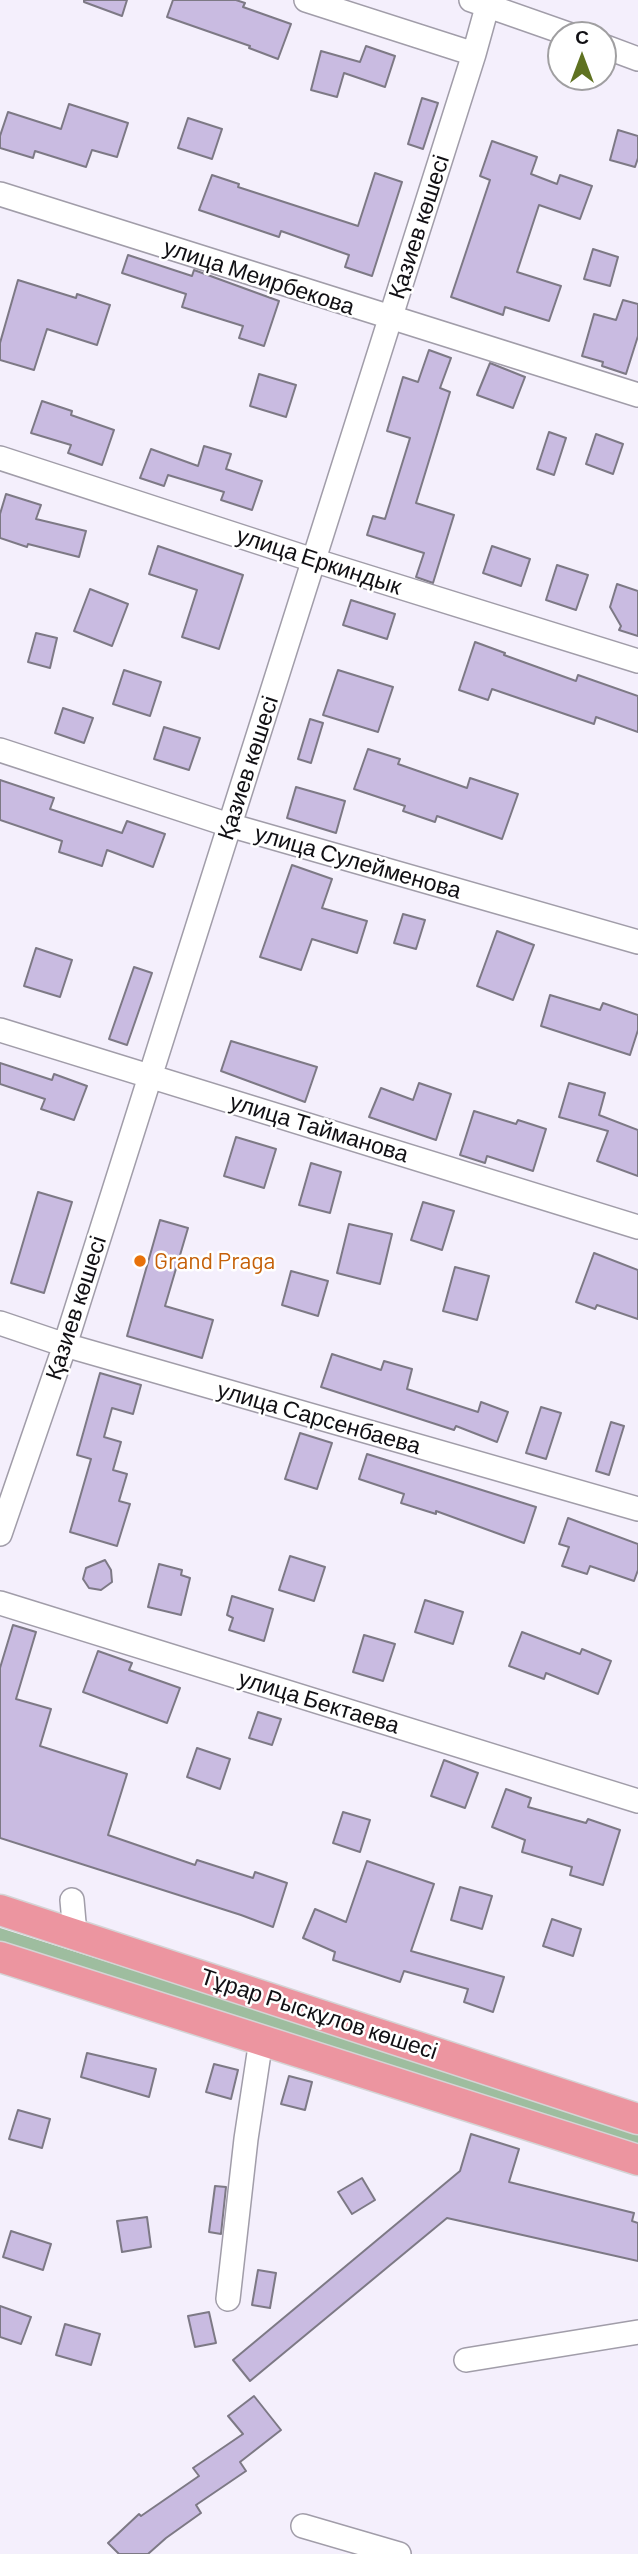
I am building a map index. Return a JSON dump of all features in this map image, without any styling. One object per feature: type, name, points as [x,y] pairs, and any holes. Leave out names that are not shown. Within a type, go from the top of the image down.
[{"type":"main road","name":"Тұрар Рыскұлов көшесі","points":[[0,1910],[638,2119]]},
{"type":"main road","name":"Тұрар Рыскұлов көшесі","points":[[0,1957],[638,2160]]},
{"type":"street","points":[[306,0],[474,54]]},
{"type":"street","points":[[483,2],[547,26]]},
{"type":"street","name":"Қазиев көшесі","points":[[0,1534],[65,1345],[474,54],[483,2]]},
{"type":"street","points":[[617,52],[638,59]]},
{"type":"street","name":"улица Меирбекова","points":[[0,194],[638,395]]},
{"type":"street","name":"улица Еркиндык","points":[[0,458],[313,560],[638,661]]},
{"type":"street","name":"улица Сулейменова","points":[[0,750],[229,825],[638,942]]},
{"type":"street","name":"улица Тайманова","points":[[0,1030],[638,1227]]},
{"type":"street","name":"улица Сарсенбаева","points":[[0,1324],[638,1509]]},
{"type":"street","name":"улица Бектаева","points":[[0,1603],[638,1801]]},
{"type":"street","points":[[72,1900],[75,1934]]},
{"type":"street","points":[[228,2299],[246,2139],[261,2040]]},
{"type":"street","points":[[466,2360],[638,2332]]},
{"type":"street","points":[[303,2526],[399,2554]]},
{"type":"green space","points":[[0,1928],[638,2130],[638,2148],[0,1946]]},
{"type":"building","points":[[84,0],[127,0],[122,16]]},
{"type":"building","points":[[173,0],[236,0],[245,3],[243,7],[291,24],[278,59],[249,48],[250,46],[167,17]]},
{"type":"building","points":[[366,46],[395,56],[385,87],[344,73],[337,97],[311,90],[321,51],[360,62]]},
{"type":"building","points":[[422,98],[438,103],[423,149],[408,144]]},
{"type":"building","points":[[69,104],[128,123],[117,157],[92,150],[86,167],[35,151],[33,158],[0,148],[0,136],[8,112],[61,129]]},
{"type":"building","points":[[188,118],[222,129],[212,159],[178,148]]},
{"type":"building","points":[[618,130],[638,136],[638,158],[635,167],[610,160]]},
{"type":"building","points":[[492,141],[537,157],[531,174],[557,184],[560,175],[592,186],[580,219],[539,205],[517,272],[561,286],[549,321],[505,307],[503,315],[451,297],[490,180],[480,176]]},
{"type":"building","points":[[375,173],[402,182],[372,276],[345,267],[349,255],[281,231],[279,237],[199,210],[212,175],[239,184],[238,187],[358,226]]},
{"type":"building","points":[[593,249],[618,257],[610,286],[584,279]]},
{"type":"building","points":[[128,255],[192,276],[194,270],[279,301],[264,346],[239,338],[243,326],[182,307],[186,294],[122,273]]},
{"type":"building","points":[[18,280],[76,298],[77,294],[110,305],[97,345],[47,329],[34,370],[0,360],[0,343]]},
{"type":"building","points":[[623,300],[638,304],[638,336],[626,374],[602,366],[603,362],[582,356],[594,314],[616,320]]},
{"type":"building","points":[[429,350],[451,358],[440,388],[450,392],[416,503],[454,515],[433,583],[416,577],[424,553],[367,535],[373,516],[385,519],[410,438],[387,431],[403,377],[418,382]]},
{"type":"building","points":[[490,363],[525,377],[513,408],[477,395]]},
{"type":"building","points":[[259,374],[296,385],[286,417],[250,406]]},
{"type":"building","points":[[42,401],[72,411],[71,415],[114,430],[102,465],[68,453],[71,445],[31,433]]},
{"type":"building","points":[[549,432],[566,438],[554,475],[537,469]]},
{"type":"building","points":[[596,434],[623,444],[613,474],[586,464]]},
{"type":"building","points":[[204,446],[231,454],[226,469],[262,481],[252,510],[221,500],[224,492],[168,475],[164,486],[140,478],[151,449],[198,466]]},
{"type":"building","points":[[6,494],[41,505],[36,519],[86,531],[79,557],[28,544],[27,547],[0,538],[0,514]]},
{"type":"building","points":[[158,546],[243,575],[219,649],[182,637],[197,590],[149,574]]},
{"type":"building","points":[[492,546],[530,559],[521,586],[483,573]]},
{"type":"building","points":[[557,565],[588,575],[576,610],[546,600]]},
{"type":"building","points":[[617,584],[638,591],[638,636],[619,630],[621,626],[610,607]]},
{"type":"building","points":[[90,589],[128,604],[112,646],[74,631]]},
{"type":"building","points":[[351,600],[395,614],[387,639],[343,625]]},
{"type":"building","points":[[36,633],[57,638],[50,668],[28,662]]},
{"type":"building","points":[[475,642],[576,681],[578,675],[638,696],[638,732],[596,717],[594,724],[492,689],[488,700],[459,690]]},
{"type":"building","points":[[124,670],[161,682],[150,716],[113,704]]},
{"type":"building","points":[[338,670],[393,687],[378,732],[323,715]]},
{"type":"building","points":[[63,708],[93,718],[84,743],[55,733]]},
{"type":"building","points":[[310,719],[323,723],[311,763],[298,759]]},
{"type":"building","points":[[164,727],[200,738],[189,770],[154,759]]},
{"type":"building","points":[[368,749],[400,759],[398,764],[467,788],[470,778],[518,794],[502,839],[437,816],[435,822],[403,811],[405,806],[354,789]]},
{"type":"building","points":[[0,780],[54,798],[50,809],[122,833],[127,821],[165,834],[153,867],[107,850],[102,866],[59,852],[62,841],[0,820]]},
{"type":"building","points":[[296,787],[345,801],[336,833],[287,818]]},
{"type":"building","points":[[292,865],[332,879],[322,908],[367,921],[357,953],[312,939],[301,970],[260,957]]},
{"type":"building","points":[[403,914],[425,920],[416,949],[394,943]]},
{"type":"building","points":[[497,931],[534,945],[513,1000],[477,986]]},
{"type":"building","points":[[36,948],[72,960],[60,997],[24,986]]},
{"type":"building","points":[[134,967],[152,973],[127,1045],[109,1039]]},
{"type":"building","points":[[550,995],[600,1010],[603,1003],[638,1015],[638,1030],[630,1055],[541,1026]]},
{"type":"building","points":[[231,1041],[317,1067],[305,1102],[221,1071]]},
{"type":"building","points":[[0,1063],[52,1080],[54,1074],[87,1086],[74,1120],[41,1109],[45,1099],[0,1084]]},
{"type":"building","points":[[419,1083],[451,1094],[436,1140],[369,1117],[381,1088],[413,1100]]},
{"type":"building","points":[[569,1083],[605,1093],[599,1115],[638,1130],[638,1176],[597,1161],[608,1131],[559,1117]]},
{"type":"building","points":[[474,1111],[516,1124],[518,1120],[546,1129],[533,1171],[487,1156],[485,1163],[460,1155]]},
{"type":"building","points":[[236,1137],[276,1149],[264,1188],[224,1176]]},
{"type":"building","points":[[311,1163],[341,1172],[330,1213],[299,1205]]},
{"type":"building","points":[[38,1192],[72,1202],[44,1293],[11,1283]]},
{"type":"building","points":[[423,1202],[454,1211],[442,1250],[411,1240]]},
{"type":"building","points":[[160,1220],[188,1228],[165,1306],[213,1320],[202,1358],[127,1336]]},
{"type":"building","points":[[349,1224],[392,1234],[380,1284],[337,1273]]},
{"type":"building","points":[[594,1253],[638,1270],[638,1319],[597,1305],[595,1309],[576,1302]]},
{"type":"building","points":[[455,1267],[489,1276],[477,1320],[443,1311]]},
{"type":"building","points":[[291,1271],[328,1281],[318,1316],[282,1305]]},
{"type":"building","points":[[332,1354],[381,1370],[384,1361],[412,1369],[407,1389],[478,1412],[481,1402],[508,1412],[497,1442],[456,1426],[454,1430],[321,1387]]},
{"type":"building","points":[[100,1373],[141,1385],[133,1414],[112,1408],[104,1437],[121,1442],[113,1470],[127,1474],[119,1501],[130,1504],[117,1546],[70,1532],[91,1459],[77,1455]]},
{"type":"building","points":[[541,1407],[561,1413],[546,1459],[526,1453]]},
{"type":"building","points":[[611,1422],[624,1426],[609,1475],[596,1471]]},
{"type":"building","points":[[300,1433],[332,1443],[317,1489],[285,1479]]},
{"type":"building","points":[[367,1454],[536,1507],[524,1543],[436,1511],[436,1514],[401,1503],[404,1494],[359,1479]]},
{"type":"building","points":[[568,1518],[638,1544],[638,1570],[634,1581],[590,1566],[587,1574],[562,1566],[569,1547],[559,1544]]},
{"type":"building","points":[[290,1556],[325,1567],[314,1601],[279,1590]]},
{"type":"building","points":[[105,1560],[111,1570],[112,1582],[101,1590],[89,1588],[83,1579],[86,1568]]},
{"type":"building","points":[[159,1564],[182,1570],[181,1575],[190,1578],[181,1615],[148,1607]]},
{"type":"building","points":[[232,1596],[273,1609],[264,1641],[229,1630],[233,1618],[227,1615]]},
{"type":"building","points":[[425,1600],[463,1612],[453,1644],[415,1632]]},
{"type":"building","points":[[13,1625],[36,1632],[16,1699],[51,1709],[40,1746],[127,1774],[108,1835],[195,1865],[197,1860],[253,1878],[255,1872],[287,1883],[273,1927],[0,1838],[0,1668]]},
{"type":"building","points":[[522,1632],[580,1654],[582,1649],[611,1661],[598,1694],[546,1673],[544,1679],[509,1666]]},
{"type":"building","points":[[364,1635],[395,1644],[383,1681],[353,1672]]},
{"type":"building","points":[[98,1651],[132,1663],[129,1670],[180,1688],[167,1723],[83,1692]]},
{"type":"building","points":[[258,1712],[281,1719],[272,1745],[249,1738]]},
{"type":"building","points":[[197,1748],[230,1759],[220,1789],[187,1777]]},
{"type":"building","points":[[444,1760],[478,1773],[465,1808],[431,1796]]},
{"type":"building","points":[[506,1789],[531,1798],[528,1807],[586,1823],[588,1819],[620,1830],[603,1885],[570,1875],[572,1867],[522,1852],[525,1840],[492,1827]]},
{"type":"building","points":[[343,1812],[370,1820],[360,1852],[333,1843]]},
{"type":"building","points":[[367,1861],[434,1884],[411,1951],[504,1977],[493,2012],[464,2002],[468,1989],[404,1971],[400,1982],[333,1960],[335,1952],[303,1938],[315,1909],[346,1922]]},
{"type":"building","points":[[460,1887],[492,1896],[482,1929],[451,1920]]},
{"type":"building","points":[[552,1919],[581,1929],[573,1956],[543,1946]]},
{"type":"building","points":[[87,2053],[156,2069],[149,2097],[81,2077]]},
{"type":"building","points":[[214,2064],[238,2070],[231,2099],[206,2092]]},
{"type":"building","points":[[289,2076],[312,2082],[305,2110],[281,2104]]},
{"type":"building","points":[[18,2110],[50,2119],[42,2148],[9,2139]]},
{"type":"building","points":[[471,2134],[519,2149],[509,2182],[634,2213],[632,2221],[638,2223],[638,2261],[447,2218],[250,2381],[233,2360],[460,2171]]},
{"type":"building","points":[[362,2178],[375,2200],[352,2214],[338,2192]]},
{"type":"building","points":[[215,2186],[226,2187],[221,2234],[209,2232]]},
{"type":"building","points":[[147,2217],[151,2247],[122,2252],[117,2221]]},
{"type":"building","points":[[11,2231],[51,2244],[43,2270],[3,2257]]},
{"type":"building","points":[[258,2270],[276,2273],[270,2308],[252,2305]]},
{"type":"building","points":[[0,2306],[31,2317],[21,2344],[0,2337]]},
{"type":"building","points":[[209,2312],[216,2343],[195,2347],[188,2316]]},
{"type":"building","points":[[65,2324],[100,2334],[91,2365],[56,2355]]},
{"type":"building","points":[[254,2396],[281,2430],[240,2462],[246,2471],[196,2505],[201,2513],[148,2554],[119,2554],[108,2543],[139,2514],[141,2516],[199,2476],[193,2468],[243,2434],[228,2416]]},
{"type":"place","name":"Grand Praga","points":[[140,1261]]}]
